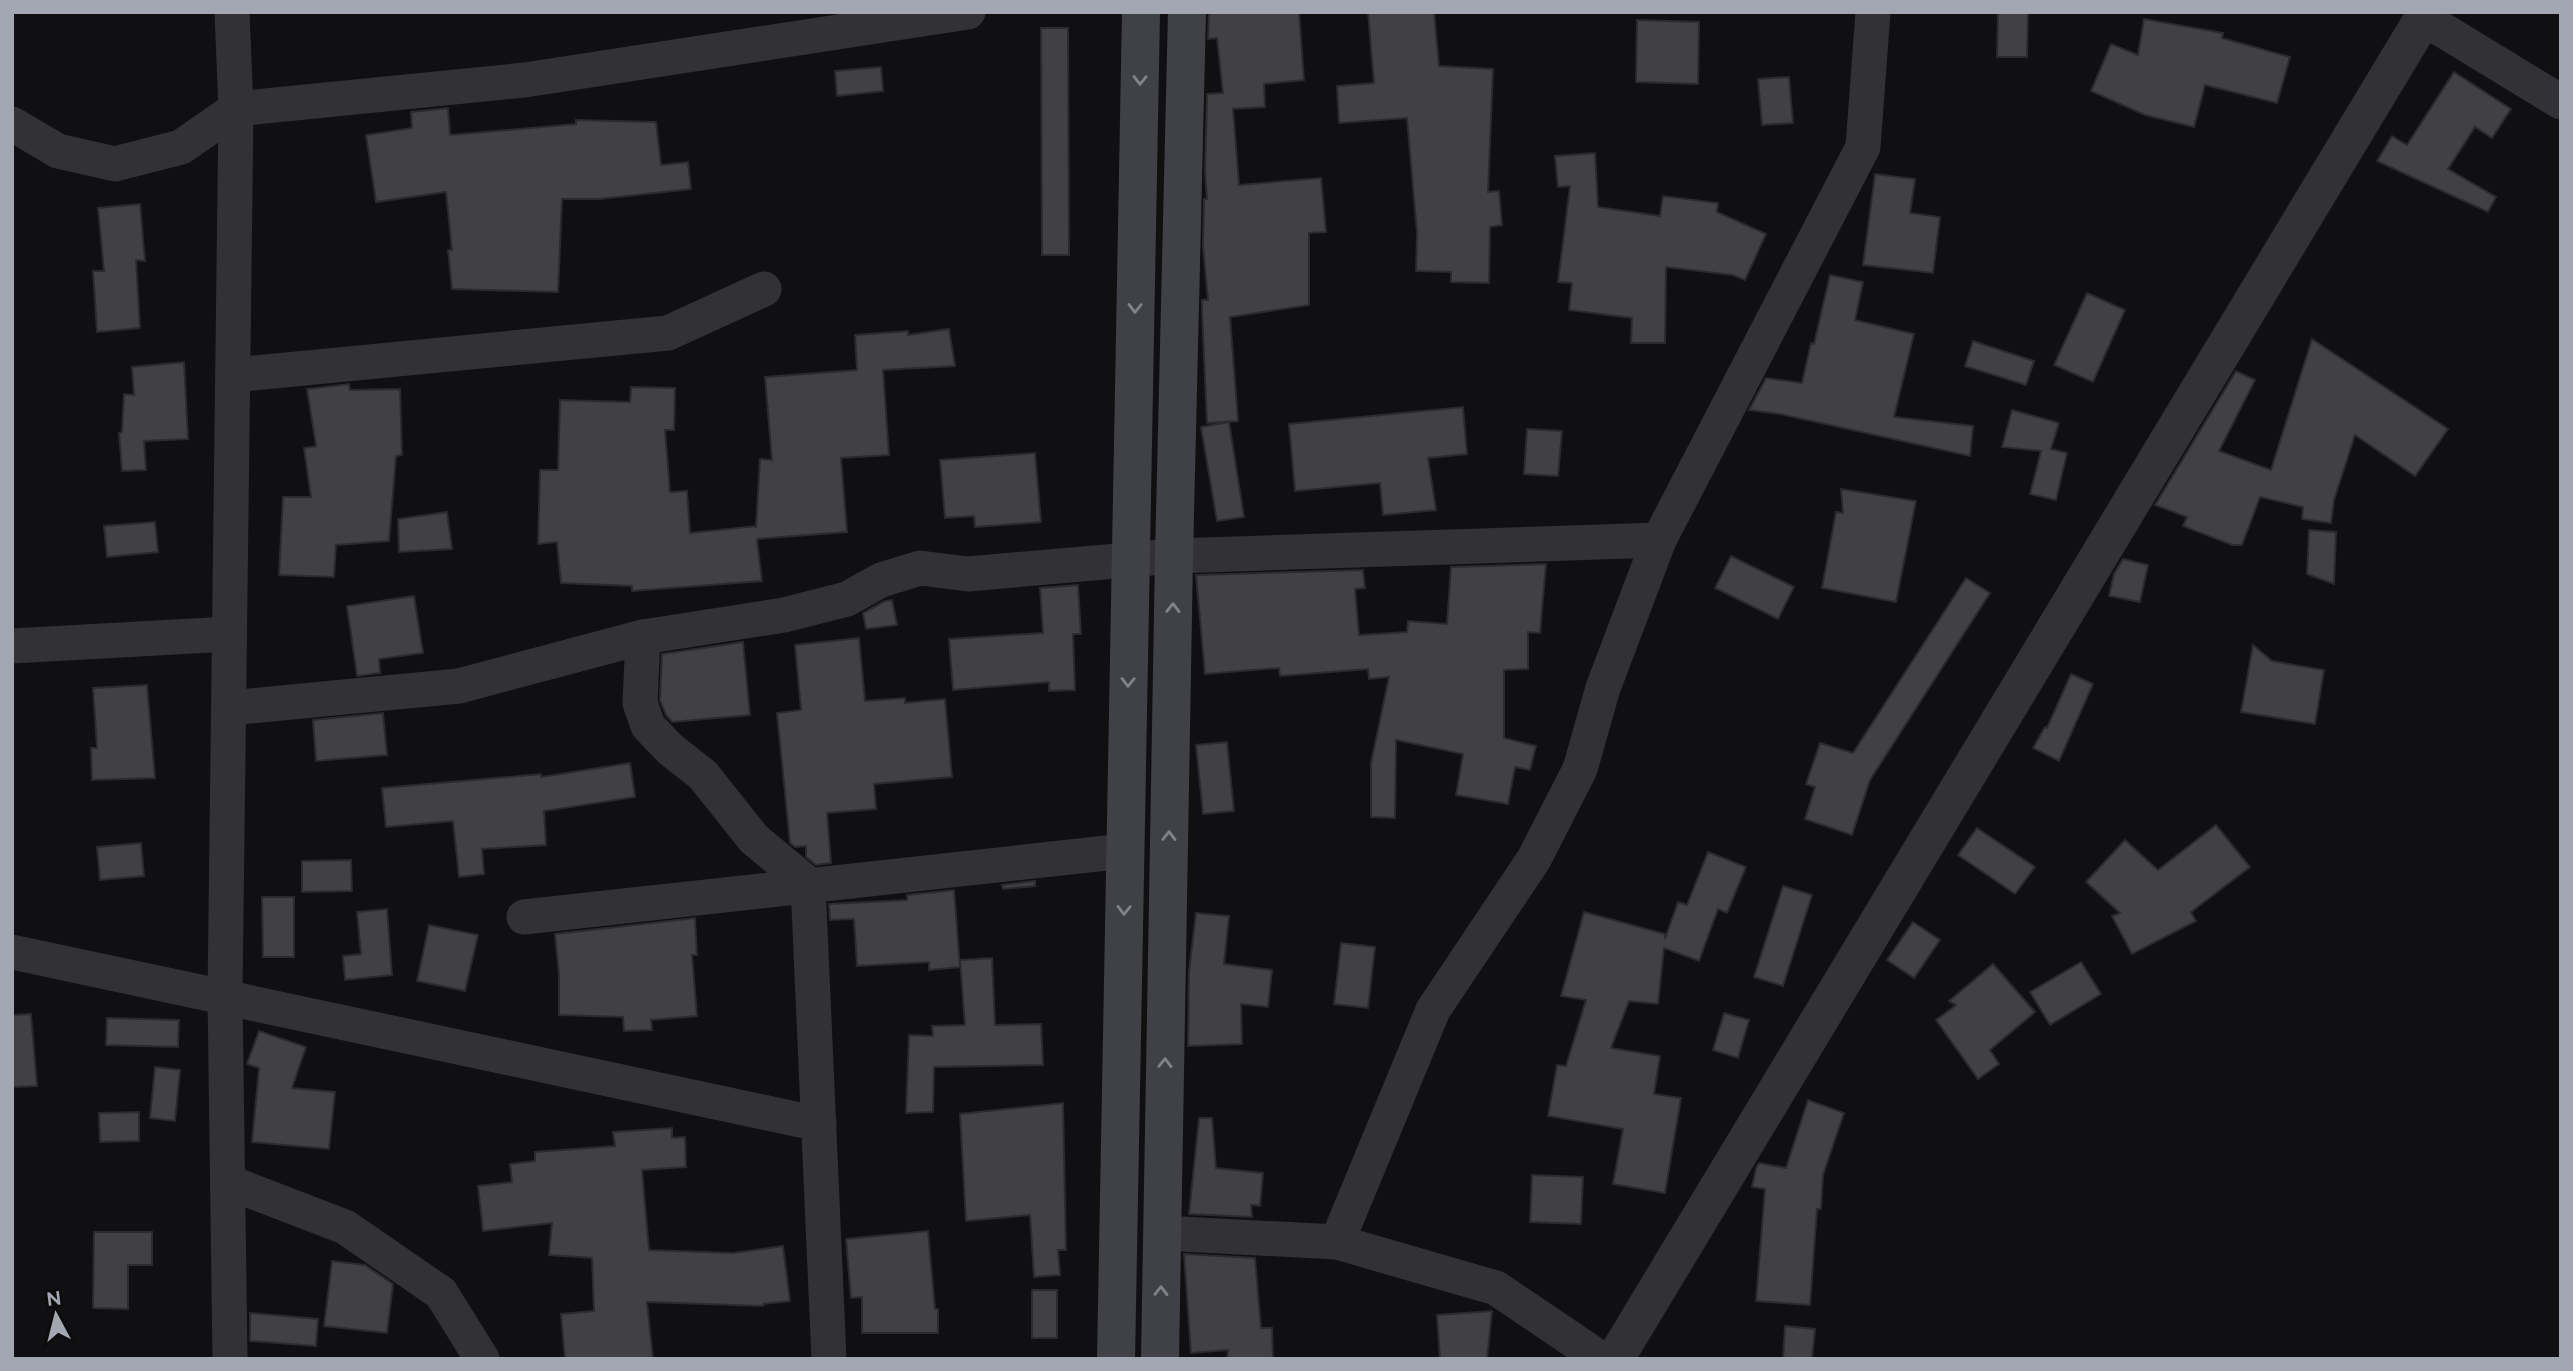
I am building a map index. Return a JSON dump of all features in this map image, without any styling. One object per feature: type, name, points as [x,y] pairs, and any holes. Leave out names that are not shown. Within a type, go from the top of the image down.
[{"type":"main road","points":[[1116,1359],[1141,12]]},
{"type":"main road","points":[[1160,1359],[1187,12]]},
{"type":"street","points":[[230,1359],[225,995],[236,108],[232,12]]},
{"type":"street","points":[[12,124],[58,150],[115,164],[181,147],[236,108],[525,80],[838,21],[968,12]]},
{"type":"street","points":[[1337,1242],[1433,1010],[1534,859],[1580,769],[1603,688],[1658,540],[1863,147],[1873,12]]},
{"type":"street","points":[[1615,1359],[2425,15],[2561,102]]},
{"type":"street","points":[[233,374],[668,332],[764,289]]},
{"type":"street","points":[[229,708],[459,686],[643,637],[784,615],[847,599],[881,580],[920,568],[968,574],[1174,556],[1658,540]]},
{"type":"street","points":[[12,646],[229,634]]},
{"type":"street","points":[[643,637],[640,703],[648,726],[670,749],[703,775],[754,839],[808,884],[829,1359]]},
{"type":"street","points":[[524,917],[1125,851]]},
{"type":"street","points":[[12,952],[225,995],[819,1124]]},
{"type":"street","points":[[228,1182],[345,1227],[441,1293],[482,1359]]},
{"type":"street","points":[[1162,1233],[1337,1242],[1496,1288],[1601,1359]]},
{"type":"building","points":[[1209,12],[1299,12],[1304,80],[1264,84],[1265,107],[1233,109],[1239,185],[1321,178],[1326,232],[1309,233],[1309,305],[1230,317],[1238,421],[1207,423],[1202,300],[1208,300],[1203,246],[1204,199],[1207,199],[1207,94],[1223,93],[1217,38],[1208,39]]},
{"type":"building","points":[[1368,12],[1434,12],[1439,66],[1493,69],[1488,192],[1499,191],[1502,225],[1490,227],[1489,283],[1451,282],[1451,272],[1416,271],[1417,233],[1407,118],[1339,123],[1337,86],[1374,83]]},
{"type":"building","points":[[1998,12],[2028,12],[2027,57],[1997,57]]},
{"type":"building","points":[[2144,19],[2223,33],[2222,38],[2290,57],[2277,103],[2205,85],[2194,127],[2145,115],[2091,91],[2111,44],[2138,55]]},
{"type":"building","points":[[1637,20],[1699,22],[1698,84],[1636,82]]},
{"type":"building","points":[[1041,28],[1068,28],[1069,255],[1042,255]]},
{"type":"building","points":[[881,67],[883,91],[837,96],[835,71]]},
{"type":"building","points":[[2454,72],[2511,109],[2492,138],[2475,127],[2448,169],[2496,197],[2488,212],[2377,161],[2392,136],[2407,145]]},
{"type":"building","points":[[1789,77],[1793,123],[1762,125],[1758,79]]},
{"type":"building","points":[[448,108],[450,135],[576,124],[576,120],[656,122],[661,165],[688,162],[691,189],[599,199],[562,199],[558,292],[452,289],[448,250],[452,250],[446,192],[376,202],[366,135],[412,128],[411,112]]},
{"type":"building","points":[[1595,153],[1598,207],[1660,216],[1663,196],[1718,203],[1717,212],[1766,234],[1745,280],[1733,275],[1666,267],[1665,343],[1631,343],[1632,318],[1569,310],[1572,283],[1558,282],[1570,186],[1558,187],[1555,156]]},
{"type":"building","points":[[1875,174],[1915,179],[1910,213],[1940,217],[1933,273],[1863,265]]},
{"type":"building","points":[[140,204],[145,261],[136,260],[140,328],[97,332],[93,271],[104,271],[98,208]]},
{"type":"building","points":[[1830,275],[1863,282],[1855,320],[1914,334],[1894,417],[1973,426],[1970,456],[1780,414],[1749,410],[1766,378],[1802,383]]},
{"type":"building","points":[[2087,293],[2125,310],[2093,382],[2054,365]]},
{"type":"building","points":[[949,329],[955,366],[883,370],[889,455],[841,458],[847,532],[757,539],[762,581],[632,591],[632,586],[561,583],[557,542],[538,544],[540,470],[558,470],[560,400],[630,402],[631,387],[675,388],[674,430],[665,430],[670,492],[687,491],[690,533],[756,528],[760,459],[772,460],[765,377],[857,370],[855,335],[908,331],[908,335]]},
{"type":"building","points":[[2312,339],[2448,429],[2415,476],[2355,435],[2334,500],[2331,523],[2302,519],[2303,507],[2260,497],[2242,545],[2232,545],[2183,526],[2187,517],[2155,505],[2236,371],[2255,380],[2219,451],[2271,470]]},
{"type":"building","points":[[1973,341],[2034,361],[2026,385],[1965,366]]},
{"type":"building","points":[[184,362],[188,439],[144,441],[146,470],[122,471],[119,433],[122,432],[124,394],[134,395],[132,367]]},
{"type":"building","points":[[349,384],[350,390],[400,389],[402,455],[396,456],[389,541],[336,545],[334,577],[279,575],[283,497],[311,497],[304,448],[316,446],[307,389]]},
{"type":"building","points":[[1463,407],[1467,454],[1428,458],[1436,510],[1383,515],[1380,483],[1295,491],[1289,424]]},
{"type":"building","points":[[2012,410],[2059,423],[2051,449],[2067,453],[2056,500],[2030,494],[2041,451],[2002,447]]},
{"type":"building","points":[[1229,422],[1244,517],[1217,521],[1201,427]]},
{"type":"building","points":[[1527,429],[1562,431],[1558,476],[1524,474]]},
{"type":"building","points":[[1035,453],[1041,522],[975,527],[974,516],[945,518],[940,460]]},
{"type":"building","points":[[1841,489],[1916,501],[1896,602],[1822,588],[1836,512],[1843,513]]},
{"type":"building","points":[[447,512],[452,549],[399,552],[398,519]]},
{"type":"building","points":[[155,522],[158,552],[107,557],[104,526]]},
{"type":"building","points":[[2309,530],[2336,532],[2334,584],[2307,574]]},
{"type":"building","points":[[1731,556],[1794,587],[1778,619],[1715,588]]},
{"type":"building","points":[[2123,559],[2148,565],[2140,602],[2109,596],[2114,574]]},
{"type":"building","points":[[1546,564],[1540,633],[1528,632],[1528,669],[1504,670],[1504,738],[1536,746],[1530,770],[1515,767],[1508,804],[1456,795],[1463,754],[1396,740],[1395,818],[1371,817],[1371,763],[1389,677],[1369,679],[1368,669],[1280,676],[1279,668],[1205,674],[1196,575],[1363,570],[1365,588],[1355,589],[1359,635],[1407,632],[1408,621],[1447,624],[1451,567]]},
{"type":"building","points":[[1966,578],[1990,593],[1870,780],[1852,835],[1805,819],[1815,787],[1806,784],[1820,743],[1853,753]]},
{"type":"building","points":[[1078,585],[1081,634],[1073,634],[1075,690],[1049,691],[1049,682],[953,690],[949,639],[1043,633],[1040,588]]},
{"type":"building","points":[[414,596],[423,653],[379,659],[380,673],[357,676],[347,606]]},
{"type":"building","points":[[892,600],[897,625],[866,629],[863,613]]},
{"type":"building","points":[[859,638],[865,701],[905,698],[905,703],[945,699],[952,777],[874,784],[876,809],[827,813],[831,863],[816,865],[806,857],[806,846],[795,847],[790,843],[777,713],[801,710],[795,645]]},
{"type":"building","points":[[743,642],[750,715],[672,722],[660,700],[662,654]]},
{"type":"building","points":[[2253,645],[2272,661],[2324,670],[2315,724],[2241,712]]},
{"type":"building","points":[[2071,674],[2093,684],[2059,761],[2033,748],[2045,727],[2047,728]]},
{"type":"building","points":[[147,685],[155,778],[92,780],[91,748],[97,748],[93,688]]},
{"type":"building","points":[[383,713],[387,755],[316,761],[313,720]]},
{"type":"building","points":[[1227,742],[1234,811],[1203,814],[1196,745]]},
{"type":"building","points":[[630,763],[635,797],[544,811],[546,845],[482,849],[484,874],[459,877],[453,821],[386,827],[382,788],[541,774],[541,777]]},
{"type":"building","points":[[2216,825],[2250,867],[2191,912],[2196,921],[2132,954],[2112,916],[2120,913],[2086,882],[2125,840],[2158,870]]},
{"type":"building","points":[[1977,828],[2035,867],[2015,894],[1958,855]]},
{"type":"building","points":[[141,843],[144,876],[100,880],[97,847]]},
{"type":"building","points":[[1708,852],[1746,867],[1727,913],[1718,909],[1699,961],[1664,948],[1658,1004],[1629,1001],[1611,1048],[1660,1056],[1654,1094],[1681,1098],[1665,1193],[1613,1184],[1623,1129],[1548,1116],[1557,1065],[1566,1066],[1586,1000],[1561,996],[1584,912],[1665,934],[1665,939],[1678,902],[1687,905]]},
{"type":"building","points":[[351,860],[352,891],[302,892],[302,861]]},
{"type":"building","points":[[1035,881],[1035,886],[1003,889],[1002,885]]},
{"type":"building","points":[[1783,886],[1812,895],[1783,986],[1754,977]]},
{"type":"building","points":[[954,890],[960,967],[929,970],[929,962],[857,966],[854,919],[830,920],[829,904],[907,900],[907,895]]},
{"type":"building","points":[[262,897],[294,897],[294,957],[263,957]]},
{"type":"building","points":[[387,909],[392,975],[345,980],[343,956],[361,954],[357,912]]},
{"type":"building","points":[[1196,913],[1229,916],[1224,964],[1272,970],[1268,1007],[1241,1004],[1242,1044],[1188,1046],[1189,972]]},
{"type":"building","points":[[695,918],[697,955],[692,955],[697,1016],[651,1020],[652,1030],[624,1031],[623,1017],[559,1015],[555,934]]},
{"type":"building","points":[[1913,922],[1940,940],[1914,978],[1887,960]]},
{"type":"building","points":[[429,925],[478,935],[465,991],[417,981]]},
{"type":"building","points":[[1341,943],[1375,947],[1368,1008],[1334,1004]]},
{"type":"building","points":[[992,958],[995,1025],[1041,1024],[1043,1065],[934,1067],[933,1112],[906,1113],[909,1035],[933,1036],[932,1026],[965,1025],[960,960]]},
{"type":"building","points":[[2081,962],[2101,994],[2050,1025],[2030,992]]},
{"type":"building","points":[[1993,964],[2035,1012],[1990,1050],[1999,1064],[1978,1079],[1936,1020],[1956,1005],[1949,1001]]},
{"type":"building","points":[[1724,1013],[1749,1020],[1738,1058],[1713,1050]]},
{"type":"building","points":[[31,1014],[37,1086],[12,1087],[12,1015]]},
{"type":"building","points":[[107,1018],[179,1020],[178,1047],[106,1045]]},
{"type":"building","points":[[259,1031],[306,1047],[292,1088],[335,1092],[329,1149],[252,1142],[259,1068],[247,1064]]},
{"type":"building","points":[[155,1067],[180,1070],[175,1121],[150,1118]]},
{"type":"building","points":[[1808,1100],[1844,1113],[1823,1175],[1821,1209],[1817,1209],[1810,1305],[1756,1301],[1765,1189],[1752,1187],[1756,1168],[1759,1163],[1786,1168]]},
{"type":"building","points":[[1063,1103],[1066,1250],[1058,1250],[1060,1275],[1034,1277],[1030,1215],[966,1221],[960,1114]]},
{"type":"building","points":[[139,1112],[139,1141],[100,1142],[99,1113]]},
{"type":"building","points":[[1199,1118],[1212,1118],[1216,1168],[1263,1173],[1260,1206],[1251,1205],[1252,1217],[1189,1214]]},
{"type":"building","points":[[672,1128],[672,1138],[685,1137],[686,1167],[642,1170],[649,1250],[733,1253],[783,1246],[790,1301],[763,1306],[647,1302],[653,1359],[565,1359],[561,1314],[594,1311],[592,1258],[549,1255],[552,1223],[483,1231],[478,1186],[512,1182],[510,1164],[535,1161],[535,1152],[615,1146],[613,1132]]},
{"type":"building","points":[[1532,1175],[1583,1177],[1581,1224],[1530,1222]]},
{"type":"building","points":[[928,1231],[935,1309],[938,1309],[938,1333],[862,1333],[862,1297],[851,1298],[846,1239]]},
{"type":"building","points":[[94,1232],[152,1232],[152,1265],[128,1265],[128,1309],[93,1308]]},
{"type":"building","points":[[1184,1254],[1255,1258],[1261,1328],[1272,1328],[1273,1359],[1227,1359],[1228,1350],[1191,1353]]},
{"type":"building","points":[[332,1261],[365,1265],[393,1284],[387,1333],[324,1326]]},
{"type":"building","points":[[1032,1290],[1057,1290],[1057,1338],[1032,1338]]},
{"type":"building","points":[[1492,1311],[1487,1359],[1440,1359],[1437,1315]]},
{"type":"building","points":[[250,1313],[318,1319],[316,1346],[250,1341]]},
{"type":"building","points":[[1785,1326],[1815,1329],[1812,1359],[1783,1359]]}]
